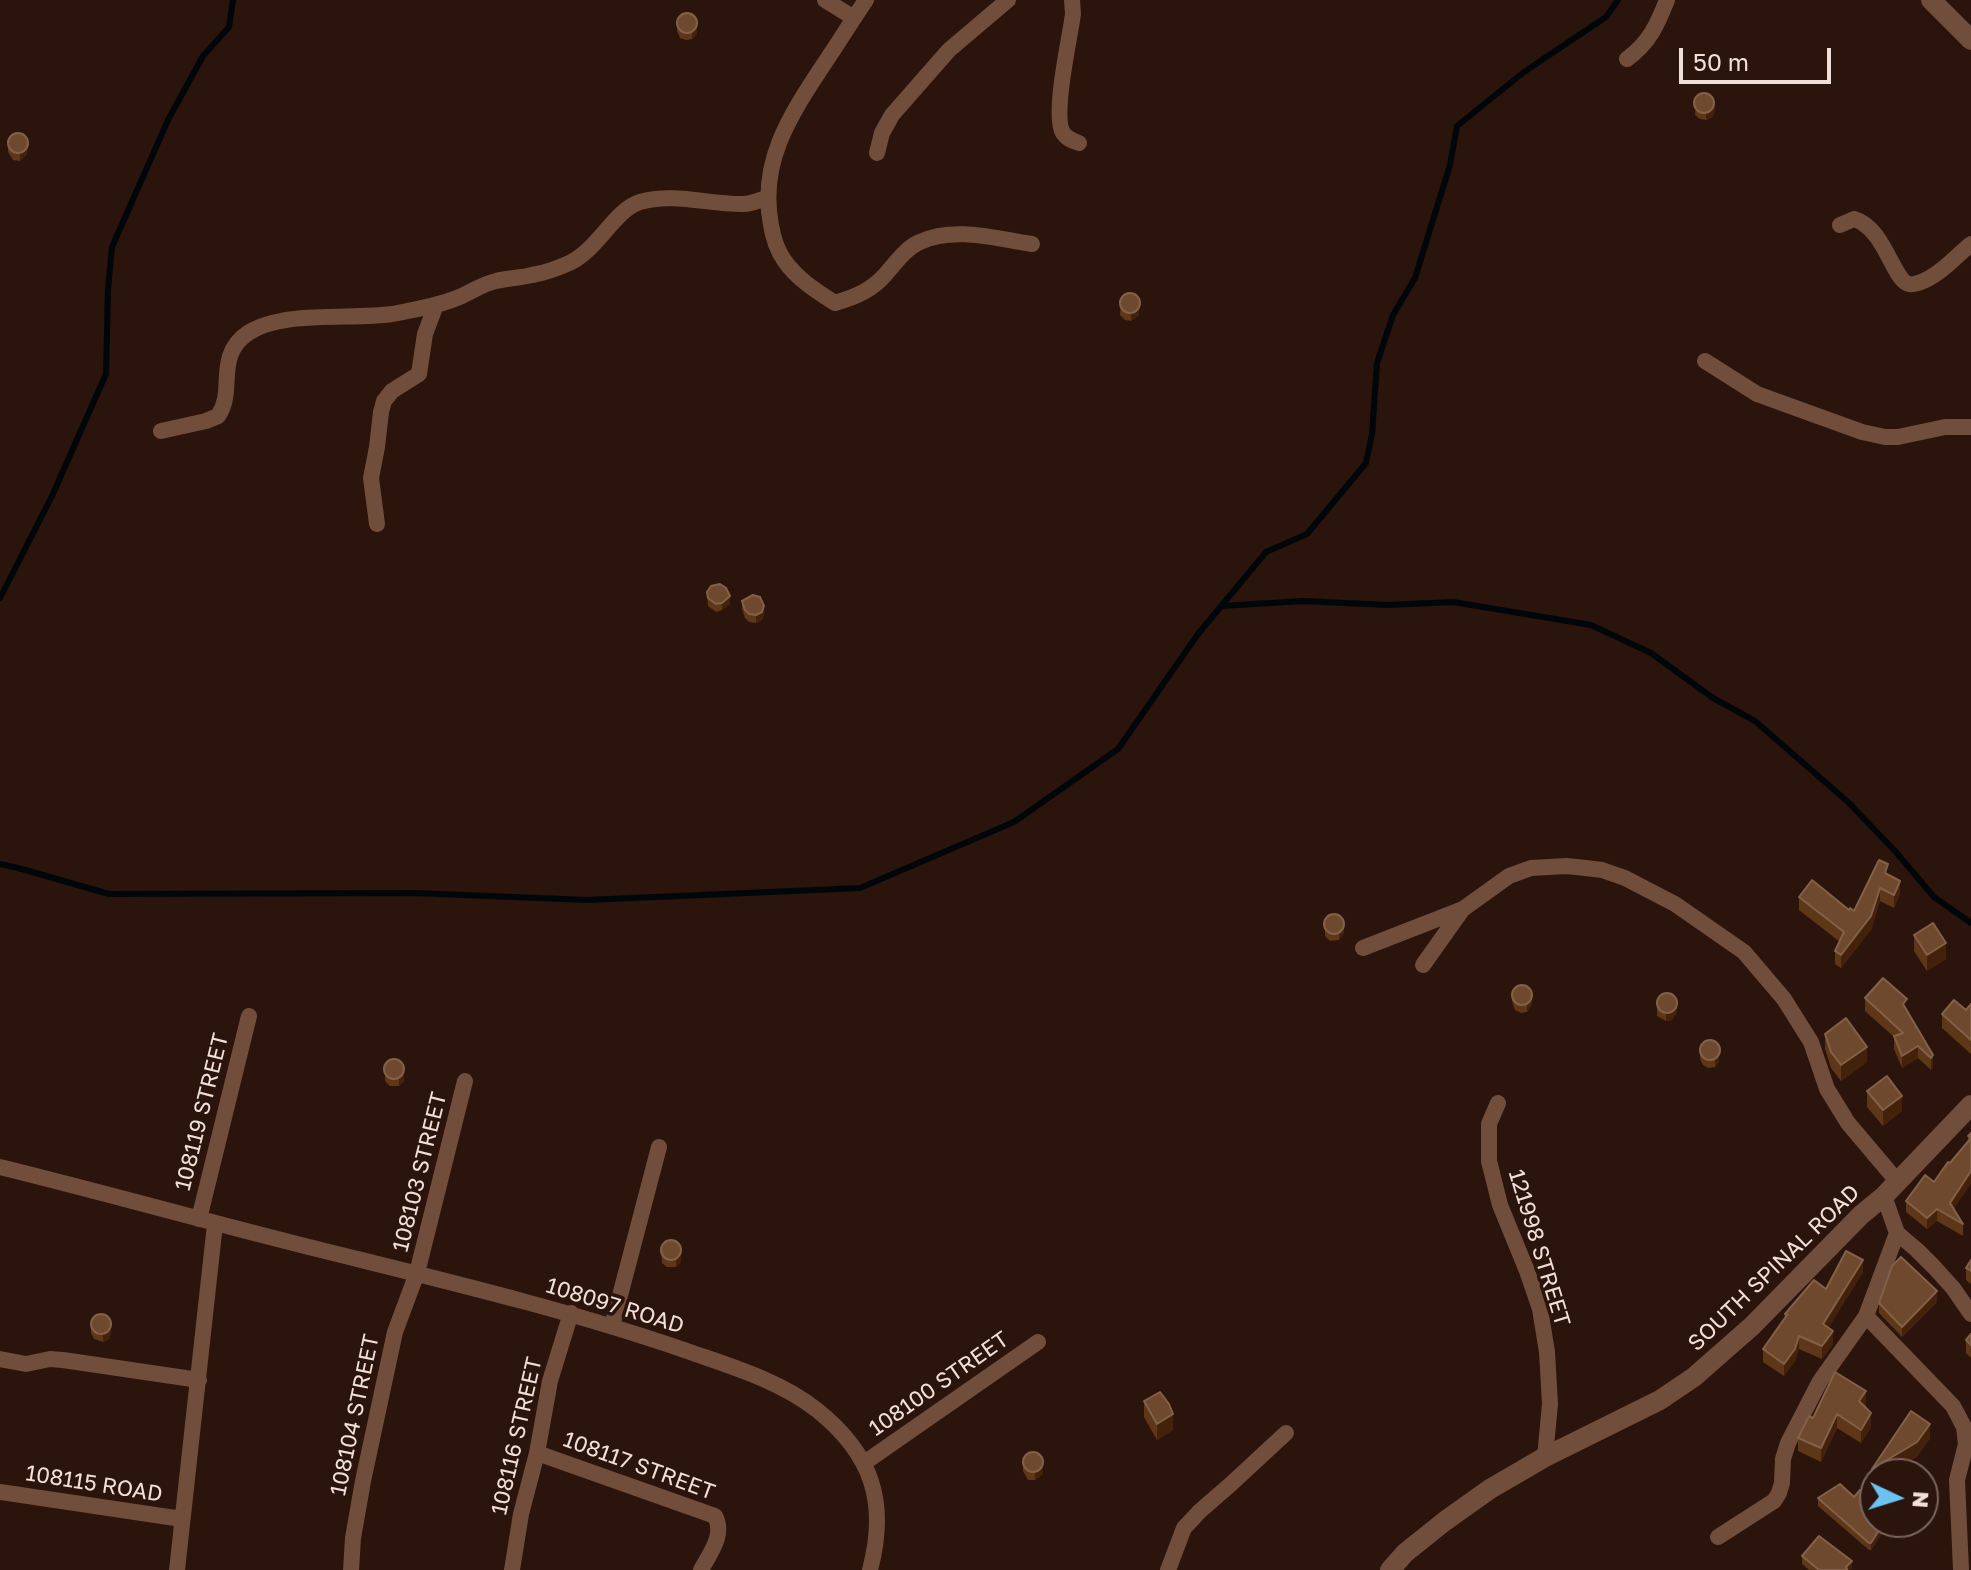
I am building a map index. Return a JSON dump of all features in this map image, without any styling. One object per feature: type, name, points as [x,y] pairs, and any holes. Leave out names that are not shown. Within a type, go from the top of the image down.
[{"type":"street","points":[[825,0],[854,18]]},
{"type":"street","points":[[866,0],[794,110],[772,161],[767,198],[773,238],[782,258],[795,274],[835,303],[862,294],[919,242],[965,234],[1032,244]]},
{"type":"street","points":[[877,153],[882,133],[892,115],[949,50],[1008,0]]},
{"type":"street","points":[[1072,0],[1073,14],[1059,108],[1063,132],[1079,143]]},
{"type":"street","points":[[1627,59],[1642,48],[1655,30],[1667,0]]},
{"type":"street","points":[[1931,0],[1971,40]]},
{"type":"street","points":[[161,431],[218,416],[223,405],[230,355],[248,334],[261,328],[295,320],[391,314],[436,305],[496,281],[534,275],[572,263],[632,205],[641,201],[690,199],[747,204],[767,198]]},
{"type":"street","points":[[1840,225],[1854,219],[1873,230],[1900,276],[1909,285],[1934,275],[1971,244]]},
{"type":"street","points":[[377,524],[371,478],[381,412],[384,401],[392,391],[419,374],[425,334],[436,305]]},
{"type":"street","points":[[1705,361],[1757,394],[1862,432],[1898,437],[1945,427],[1971,427]]},
{"type":"street","points":[[1363,948],[1463,909],[1509,876],[1531,868],[1566,866],[1602,870],[1640,885],[1675,904],[1744,952],[1784,999],[1811,1042],[1827,1089],[1890,1188],[1897,1233],[1866,1316],[1820,1381],[1788,1443],[1783,1459],[1782,1483],[1774,1501],[1718,1537]]},
{"type":"street","points":[[1423,965],[1463,909]]},
{"type":"street","name":"108119 STREET","points":[[199,1219],[249,1016]]},
{"type":"street","name":"108103 STREET","points":[[417,1273],[465,1081]]},
{"type":"street","name":"121998 STREET","points":[[1498,1103],[1489,1124],[1489,1161],[1500,1205],[1540,1309],[1547,1352],[1550,1404],[1545,1457]]},
{"type":"street","name":"SOUTH SPINAL ROAD","points":[[1390,1570],[1405,1553],[1490,1489],[1545,1457],[1660,1400],[1694,1377],[1752,1326],[1971,1105]]},
{"type":"street","points":[[612,1326],[659,1147]]},
{"type":"street","name":"108097 ROAD","points":[[0,1167],[571,1313],[772,1382],[815,1408],[845,1436],[864,1463],[873,1483],[878,1516],[870,1570]]},
{"type":"street","points":[[177,1570],[215,1224]]},
{"type":"street","points":[[1897,1233],[1934,1267],[1971,1314]]},
{"type":"street","name":"108104 STREET","points":[[351,1570],[353,1538],[384,1378],[395,1332],[417,1273]]},
{"type":"street","name":"108116 STREET","points":[[512,1570],[550,1381],[571,1313]]},
{"type":"street","points":[[1866,1316],[1953,1406],[1964,1427],[1966,1444],[1957,1480],[1961,1570]]},
{"type":"street","name":"108100 STREET","points":[[864,1463],[1038,1342]]},
{"type":"street","points":[[0,1359],[26,1364],[63,1360],[199,1380]]},
{"type":"street","points":[[1168,1570],[1184,1528],[1286,1433]]},
{"type":"street","name":"108117 STREET","points":[[537,1453],[715,1516],[719,1533],[701,1570]]},
{"type":"street","name":"108115 ROAD","points":[[0,1492],[182,1519]]},
{"type":"building","points":[[687,13],[694,16],[697,23],[694,30],[687,33],[680,30],[677,23],[680,16]]},
{"type":"building","points":[[1704,93],[1711,96],[1714,103],[1711,110],[1704,113],[1697,110],[1694,103],[1697,96]]},
{"type":"building","points":[[18,133],[25,136],[28,143],[25,150],[18,153],[11,150],[8,143],[11,136]]},
{"type":"building","points":[[1130,293],[1137,296],[1140,303],[1137,310],[1130,313],[1123,310],[1120,303],[1123,296]]},
{"type":"building","points":[[720,584],[730,596],[716,604],[708,598],[707,592],[711,586]]},
{"type":"building","points":[[753,595],[760,597],[764,606],[762,612],[756,615],[745,610],[742,601]]},
{"type":"building","points":[[1879,860],[1888,864],[1885,873],[1900,881],[1894,895],[1880,888],[1871,916],[1841,955],[1835,951],[1844,932],[1799,897],[1812,880],[1854,911]]},
{"type":"building","points":[[1334,914],[1341,917],[1344,924],[1341,931],[1334,934],[1327,931],[1324,924],[1327,917]]},
{"type":"building","points":[[1933,923],[1946,943],[1927,955],[1914,935]]},
{"type":"building","points":[[1883,978],[1907,999],[1903,1004],[1933,1055],[1931,1058],[1918,1046],[1902,1056],[1894,1036],[1903,1033],[1865,998]]},
{"type":"building","points":[[1522,985],[1529,988],[1532,995],[1529,1002],[1522,1005],[1515,1002],[1512,995],[1515,988]]},
{"type":"building","points":[[1667,993],[1674,996],[1677,1003],[1674,1010],[1667,1013],[1660,1010],[1657,1003],[1660,996]]},
{"type":"building","points":[[1954,1000],[1966,1010],[1971,1004],[1971,1040],[1942,1014]]},
{"type":"building","points":[[1846,1018],[1867,1047],[1841,1065],[1831,1052],[1825,1034]]},
{"type":"building","points":[[1710,1040],[1717,1043],[1720,1050],[1717,1057],[1710,1060],[1703,1057],[1700,1050],[1703,1043]]},
{"type":"building","points":[[394,1059],[401,1062],[404,1069],[401,1076],[394,1079],[387,1076],[384,1069],[387,1062]]},
{"type":"building","points":[[1887,1076],[1902,1096],[1883,1110],[1867,1091]]},
{"type":"building","points":[[1971,1138],[1971,1171],[1950,1203],[1963,1224],[1937,1209],[1927,1218],[1906,1201],[1925,1175],[1934,1182]]},
{"type":"building","points":[[671,1240],[678,1243],[681,1250],[678,1257],[671,1260],[664,1257],[661,1250],[664,1243]]},
{"type":"building","points":[[1846,1251],[1863,1260],[1823,1324],[1833,1331],[1822,1346],[1799,1336],[1795,1349],[1784,1364],[1763,1349],[1785,1314],[1814,1280],[1826,1289]]},
{"type":"building","points":[[1901,1257],[1937,1291],[1902,1327],[1879,1303],[1892,1266]]},
{"type":"building","points":[[101,1314],[108,1317],[111,1324],[108,1331],[101,1334],[94,1331],[91,1324],[94,1317]]},
{"type":"building","points":[[1835,1372],[1866,1391],[1859,1401],[1871,1413],[1861,1430],[1837,1414],[1821,1448],[1798,1438],[1809,1416],[1813,1418]]},
{"type":"building","points":[[1160,1392],[1173,1414],[1157,1424],[1144,1401]]},
{"type":"building","points":[[1911,1411],[1930,1424],[1917,1442],[1890,1458],[1879,1458]]},
{"type":"building","points":[[1033,1452],[1040,1455],[1043,1462],[1040,1469],[1033,1472],[1026,1469],[1023,1462],[1026,1455]]},
{"type":"building","points":[[1840,1484],[1854,1497],[1859,1491],[1859,1534],[1818,1498]]},
{"type":"building","points":[[1819,1536],[1852,1561],[1846,1570],[1819,1570],[1802,1556]]},
{"type":"waterway","points":[[0,598],[52,496],[106,374],[112,247],[168,120],[203,56],[229,27],[233,0]]},
{"type":"waterway","points":[[0,864],[109,894],[414,893],[588,900],[860,888],[1014,822],[1118,749],[1198,634],[1266,552],[1307,534],[1366,463],[1372,434],[1377,363],[1393,315],[1415,278],[1450,165],[1457,126],[1524,72],[1606,17],[1618,0]]},
{"type":"waterway","points":[[1221,606],[1303,601],[1387,605],[1453,602],[1591,625],[1651,653],[1713,698],[1755,721],[1848,802],[1934,897],[1971,923]]}]
